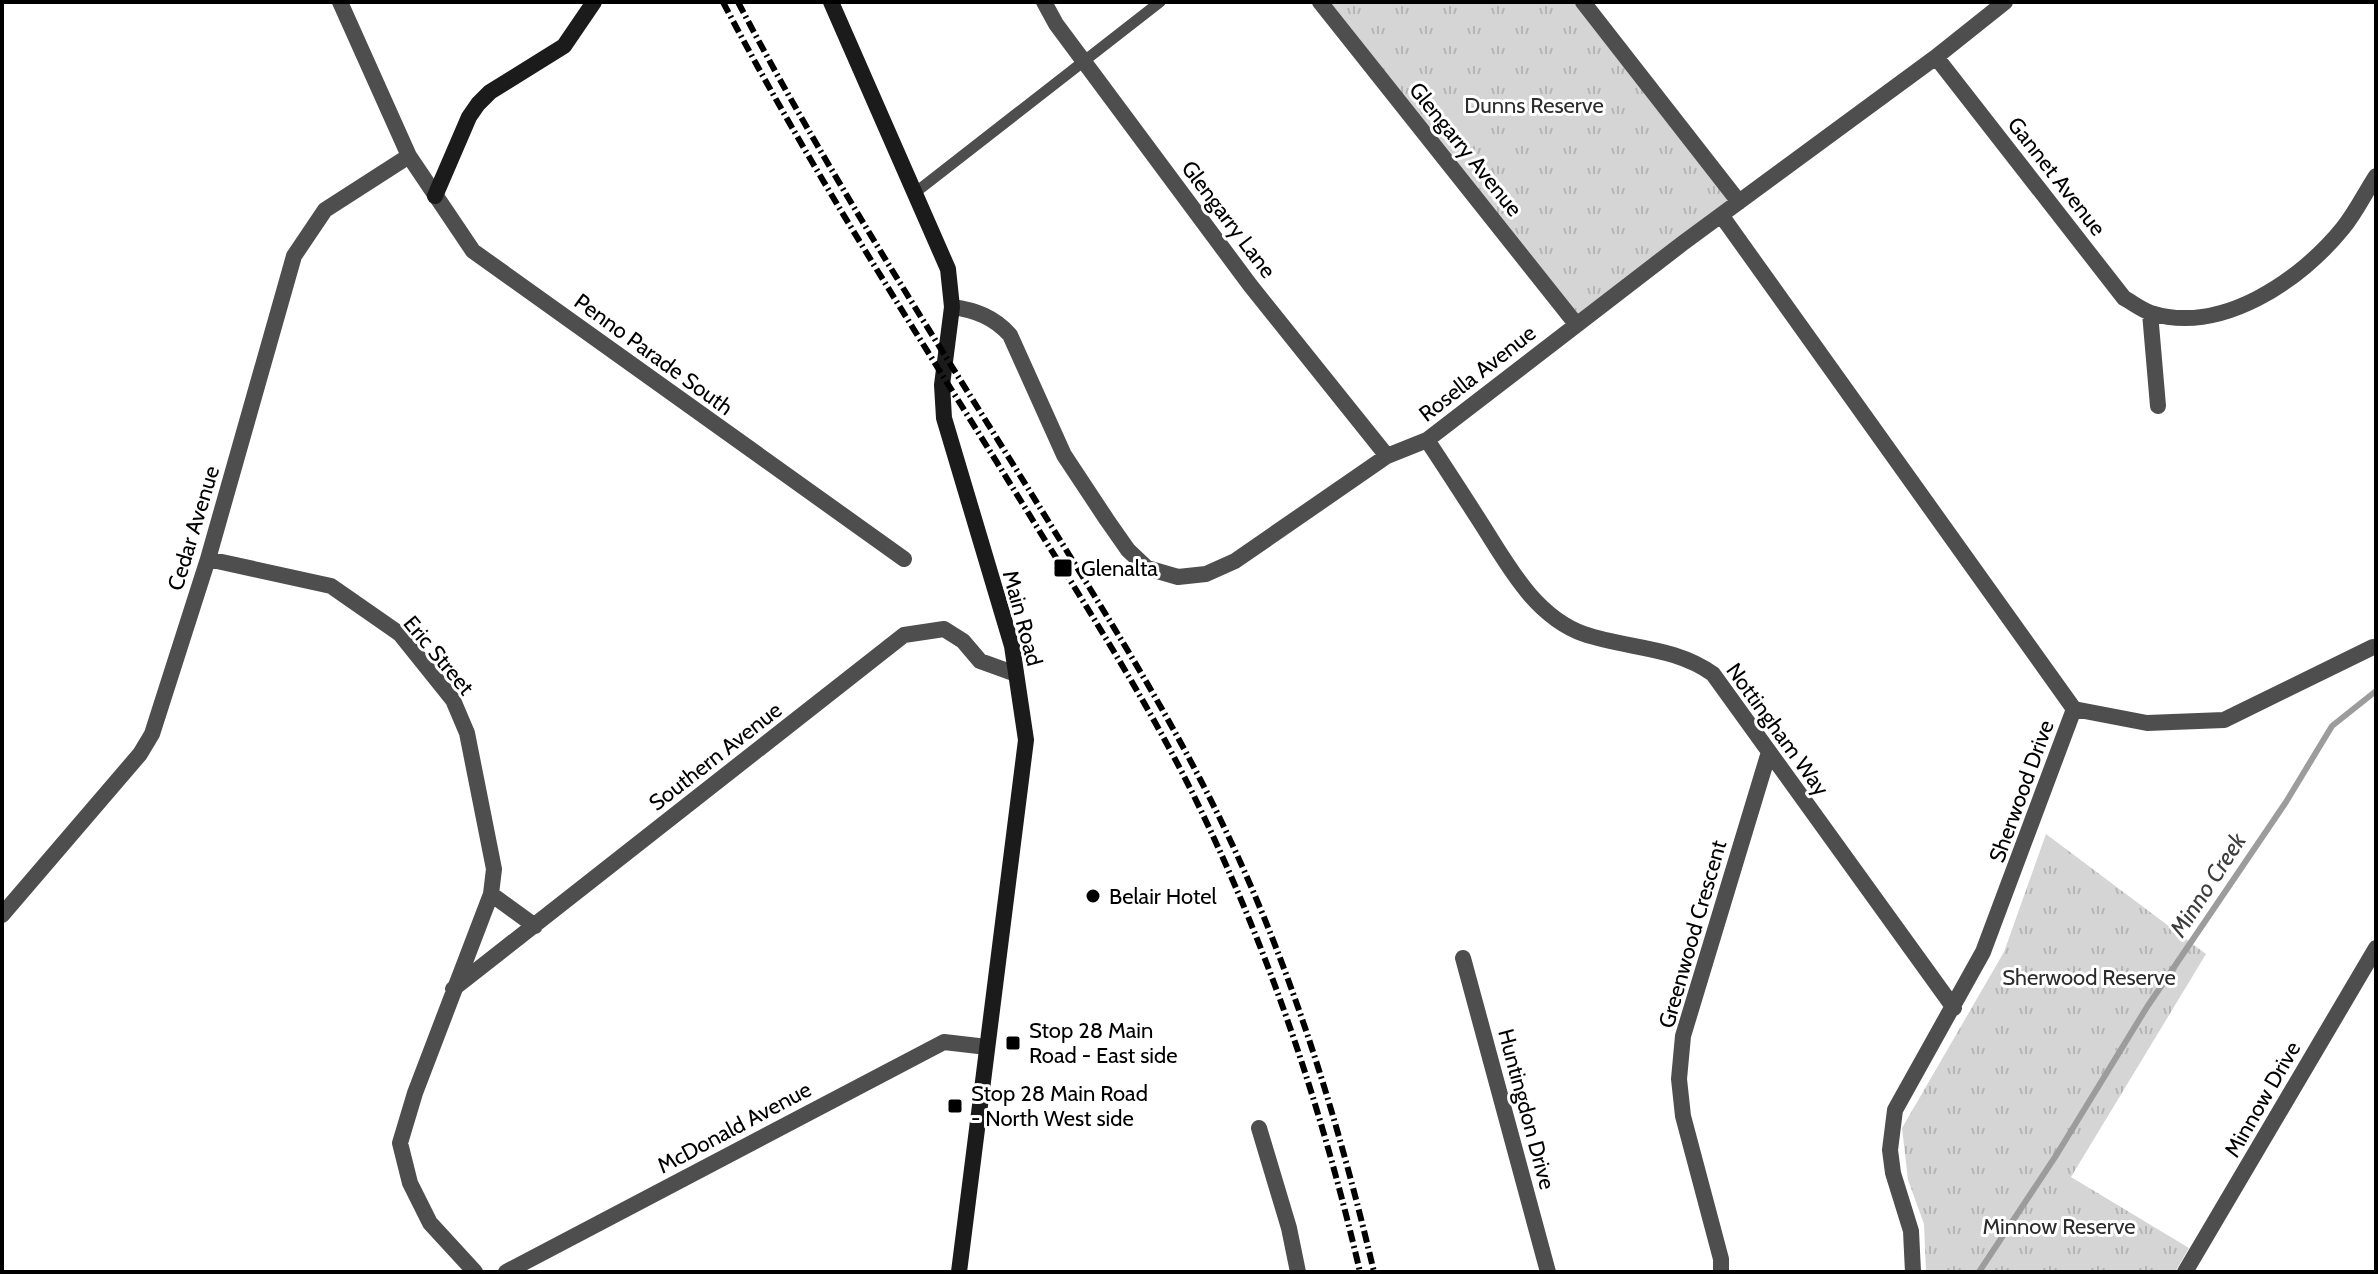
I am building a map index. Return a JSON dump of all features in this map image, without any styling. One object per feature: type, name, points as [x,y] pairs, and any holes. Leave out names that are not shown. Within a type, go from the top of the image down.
[{"type":"main road","points":[[435,196],[469,117],[478,104],[490,92],[564,46],[594,2]]},
{"type":"main road","name":"Main Road","points":[[831,2],[948,269],[952,307],[942,385],[944,418],[1012,646],[1026,740],[959,1272]]},
{"type":"street","name":"Penno Parade South","points":[[340,2],[409,156],[473,251],[904,559]]},
{"type":"street","name":"Glengarry Lane","points":[[1044,2],[1056,24],[1250,285],[1387,456]]},
{"type":"street","name":"Glengarry Avenue","points":[[1320,2],[1576,324]]},
{"type":"street","points":[[1583,2],[1739,202]]},
{"type":"street","name":"Rosella Avenue","points":[[952,307],[973,310],[1000,324],[1010,335],[1064,455],[1128,550],[1147,568],[1178,577],[1206,574],[1235,561],[1387,456],[1427,440],[1576,324],[1936,57],[2005,2]]},
{"type":"street","name":"Gannet Avenue","points":[[1936,57],[2124,298],[2150,313]]},
{"type":"street","name":"Cedar Avenue","points":[[2,915],[140,754],[152,734],[208,559],[294,256],[325,210],[409,156]]},
{"type":"street","points":[[2158,406],[2150,313],[2188,317],[2231,310],[2268,294],[2302,271],[2344,227],[2376,176]]},
{"type":"street","name":"Sherwood Drive","points":[[1721,215],[2074,709],[1983,952],[1895,1110],[1890,1150],[1893,1173],[1911,1231],[1913,1272]]},
{"type":"street","name":"Nottingham Way","points":[[1427,440],[1518,581],[1543,608],[1568,627],[1586,635],[1678,655],[1696,661],[1713,674],[1954,1008]]},
{"type":"street","name":"Eric Street","points":[[208,559],[331,586],[400,634],[453,700],[467,733],[494,869],[491,894]]},
{"type":"street","name":"Southern Avenue","points":[[453,989],[904,635],[944,629],[963,641],[980,661],[1016,674]]},
{"type":"street","points":[[2074,709],[2147,723],[2224,720],[2373,647]]},
{"type":"street","name":"Greenwood Crescent","points":[[1721,1272],[1721,1259],[1683,1116],[1679,1079],[1683,1036],[1769,752]]},
{"type":"street","points":[[475,1272],[430,1223],[410,1183],[400,1143],[453,989],[491,894],[535,926]]},
{"type":"street","name":"Minnow Drive","points":[[2185,1272],[2376,948]]},
{"type":"street","name":"Huntingdon Drive","points":[[1463,958],[1548,1272]]},
{"type":"street","name":"McDonald Avenue","points":[[506,1272],[944,1042],[987,1047]]},
{"type":"street","points":[[1259,1128],[1289,1228],[1298,1272]]},
{"type":"lane","points":[[916,192],[1160,2]]},
{"type":"green space","name":"Dunns Reserve","points":[[1320,2],[1583,2],[1739,202],[1576,324]]},
{"type":"green space","name":"Sherwood Reserve","points":[[2046,834],[2206,954],[2071,1177],[2189,1248],[2175,1272],[1926,1272],[1924,1224],[1908,1180],[1902,1128],[2004,952]]},
{"type":"waterway","name":"Minno Creek","points":[[1979,1272],[2057,1154],[2147,1007],[2286,802],[2332,726],[2376,691]]},
{"type":"railway","points":[[723,2],[797,137],[1119,660],[1192,792],[1245,909],[1290,1027],[1328,1148],[1360,1272]]},
{"type":"railway","points":[[738,2],[849,199],[1126,648],[1200,779],[1256,898],[1302,1020],[1323,1082],[1374,1272]]},
{"type":"place","name":"Glenalta","points":[[1063,568]]},
{"type":"place","name":"Belair Hotel","points":[[1093,896]]},
{"type":"place","name":"Stop 28 Main Road - East side","points":[[1013,1043]]},
{"type":"place","name":"Stop 28 Main Road - North West side","points":[[955,1106]]},
{"type":"park label","name":"Minnow Reserve","points":[[2059,1226]]}]
